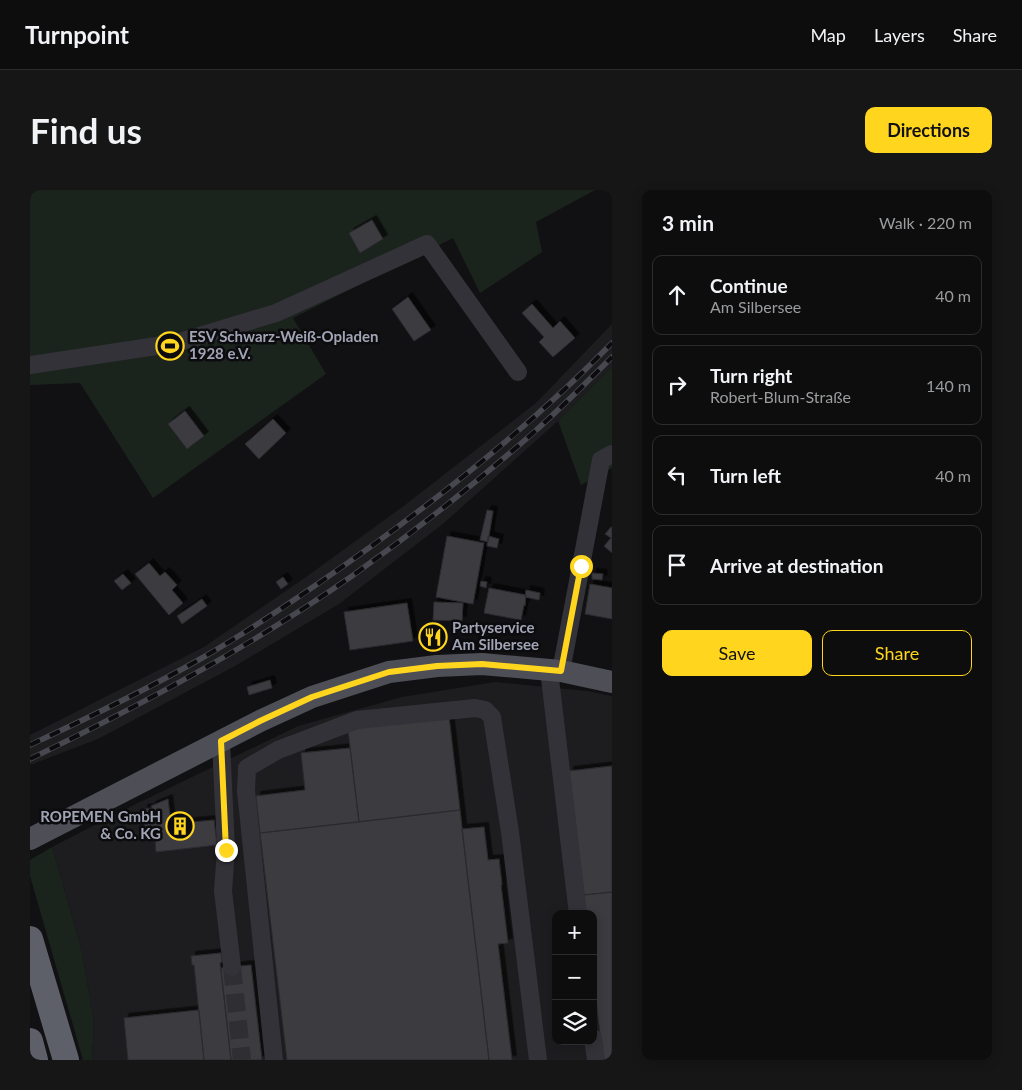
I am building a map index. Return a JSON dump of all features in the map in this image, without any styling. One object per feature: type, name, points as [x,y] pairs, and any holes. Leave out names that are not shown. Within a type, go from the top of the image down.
[{"type":"highway","points":[[30,939],[66,1060]]},
{"type":"highway","points":[[30,1041],[36,1060]]},
{"type":"main road","points":[[30,839],[260,721],[312,697],[389,672],[437,666],[482,664],[555,671],[612,682]]},
{"type":"lane","points":[[30,365],[176,343],[240,324],[276,313],[427,244],[518,372]]},
{"type":"lane","points":[[578,910],[555,671],[601,460],[612,454]]},
{"type":"lane","points":[[274,1060],[246,791],[248,768],[278,750],[357,720],[475,708],[485,710],[492,717],[510,832],[538,1060]]},
{"type":"lane","points":[[221,741],[226,850],[223,891],[232,967]]},
{"type":"lane","points":[[594,1045],[596,1060]]},
{"type":"shaded area","name":"ESV Schwarz-Weiß-Opladen 1928 e.V.","points":[[30,190],[595,190],[536,222],[542,252],[480,293],[453,238],[293,318],[326,374],[153,498],[80,383],[30,385]]},
{"type":"shaded area","points":[[612,324],[612,367],[558,421],[444,523],[339,604],[235,666],[98,739],[30,765],[30,735],[204,647],[306,577],[405,505],[536,403]]},
{"type":"shaded area","points":[[612,367],[612,468],[581,485],[558,421]]},
{"type":"shaded area","points":[[495,682],[587,691],[612,696],[612,1060],[92,1060],[94,1022],[81,947],[52,847],[138,803],[298,726],[402,697]]},
{"type":"shaded area","points":[[52,847],[81,947],[94,1022],[92,1060],[83,1060],[30,876],[30,860]]},
{"type":"building","points":[[372,220],[383,239],[360,253],[349,233]]},
{"type":"building","points":[[408,297],[431,330],[414,341],[392,309]]},
{"type":"building","points":[[532,304],[553,328],[560,321],[575,338],[553,357],[539,342],[544,337],[522,313]]},
{"type":"building","points":[[185,411],[204,436],[187,449],[168,424]]},
{"type":"building","points":[[273,419],[286,433],[259,459],[245,444]]},
{"type":"building","points":[[487,510],[493,511],[488,542],[480,540]]},
{"type":"building","points":[[611,527],[612,553],[604,546],[611,538],[605,534]]},
{"type":"building","points":[[447,536],[484,543],[473,604],[436,597]]},
{"type":"building","points":[[488,536],[499,539],[497,548],[487,546]]},
{"type":"building","points":[[149,563],[160,576],[165,572],[177,585],[172,590],[183,603],[169,615],[135,574]]},
{"type":"building","points":[[592,573],[603,574],[602,580],[592,579]]},
{"type":"building","points":[[123,574],[131,583],[122,590],[114,581]]},
{"type":"building","points":[[283,577],[288,584],[281,589],[276,582]]},
{"type":"building","points":[[481,581],[487,582],[486,588],[480,586]]},
{"type":"building","points":[[590,584],[612,588],[612,619],[585,614]]},
{"type":"building","points":[[489,588],[526,595],[521,620],[484,613]]},
{"type":"building","points":[[526,590],[540,593],[539,600],[525,597]]},
{"type":"building","points":[[202,599],[207,606],[182,624],[177,616]]},
{"type":"building","points":[[434,602],[463,603],[462,621],[433,620]]},
{"type":"building","points":[[407,603],[413,641],[350,650],[344,612]]},
{"type":"building","points":[[270,680],[272,688],[249,695],[247,687]]},
{"type":"building","points":[[449,717],[460,810],[359,822],[348,729]]},
{"type":"building","points":[[350,748],[359,822],[260,833],[256,796],[305,790],[301,753]]},
{"type":"building","points":[[612,766],[612,892],[584,895],[569,771]]},
{"type":"building","name":"ROPEMEN GmbH & Co. KG","points":[[168,799],[171,824],[214,820],[217,845],[156,852],[154,828],[145,829],[143,809],[152,808],[151,806]]},
{"type":"building","points":[[460,810],[489,1060],[287,1060],[260,833]]},
{"type":"building","points":[[484,827],[488,860],[499,859],[508,943],[498,944],[512,1060],[489,1060],[462,829]]},
{"type":"building","points":[[612,892],[612,1060],[603,1060],[597,1008],[597,910],[586,910],[584,895]]},
{"type":"building","points":[[221,953],[222,962],[220,963],[231,1060],[204,1060],[194,965],[192,965],[191,956]]},
{"type":"building","points":[[251,965],[262,1060],[231,1060],[221,968]]},
{"type":"building","points":[[199,1010],[204,1060],[128,1060],[124,1018]]},
{"type":"tunnel","points":[[232,967],[242,1060]]},
{"type":"railway","points":[[30,745],[181,670],[246,632],[310,589],[404,522],[497,449],[556,398],[612,343]]},
{"type":"railway","points":[[30,759],[113,718],[235,651],[352,576],[489,471],[543,424],[612,357]]},
{"type":"place","name":"ESV Schwarz-Weiß-Opladen 1928 e.V.","points":[[170,346]]},
{"type":"place","name":"Partyservice Am Silbersee","points":[[433,637]]},
{"type":"place","name":"ROPEMEN GmbH & Co. KG","points":[[180,826]]},
{"type":"route","points":[[226,850],[221,741],[312,697],[389,672],[437,666],[482,664],[561,671],[581,566]]}]
